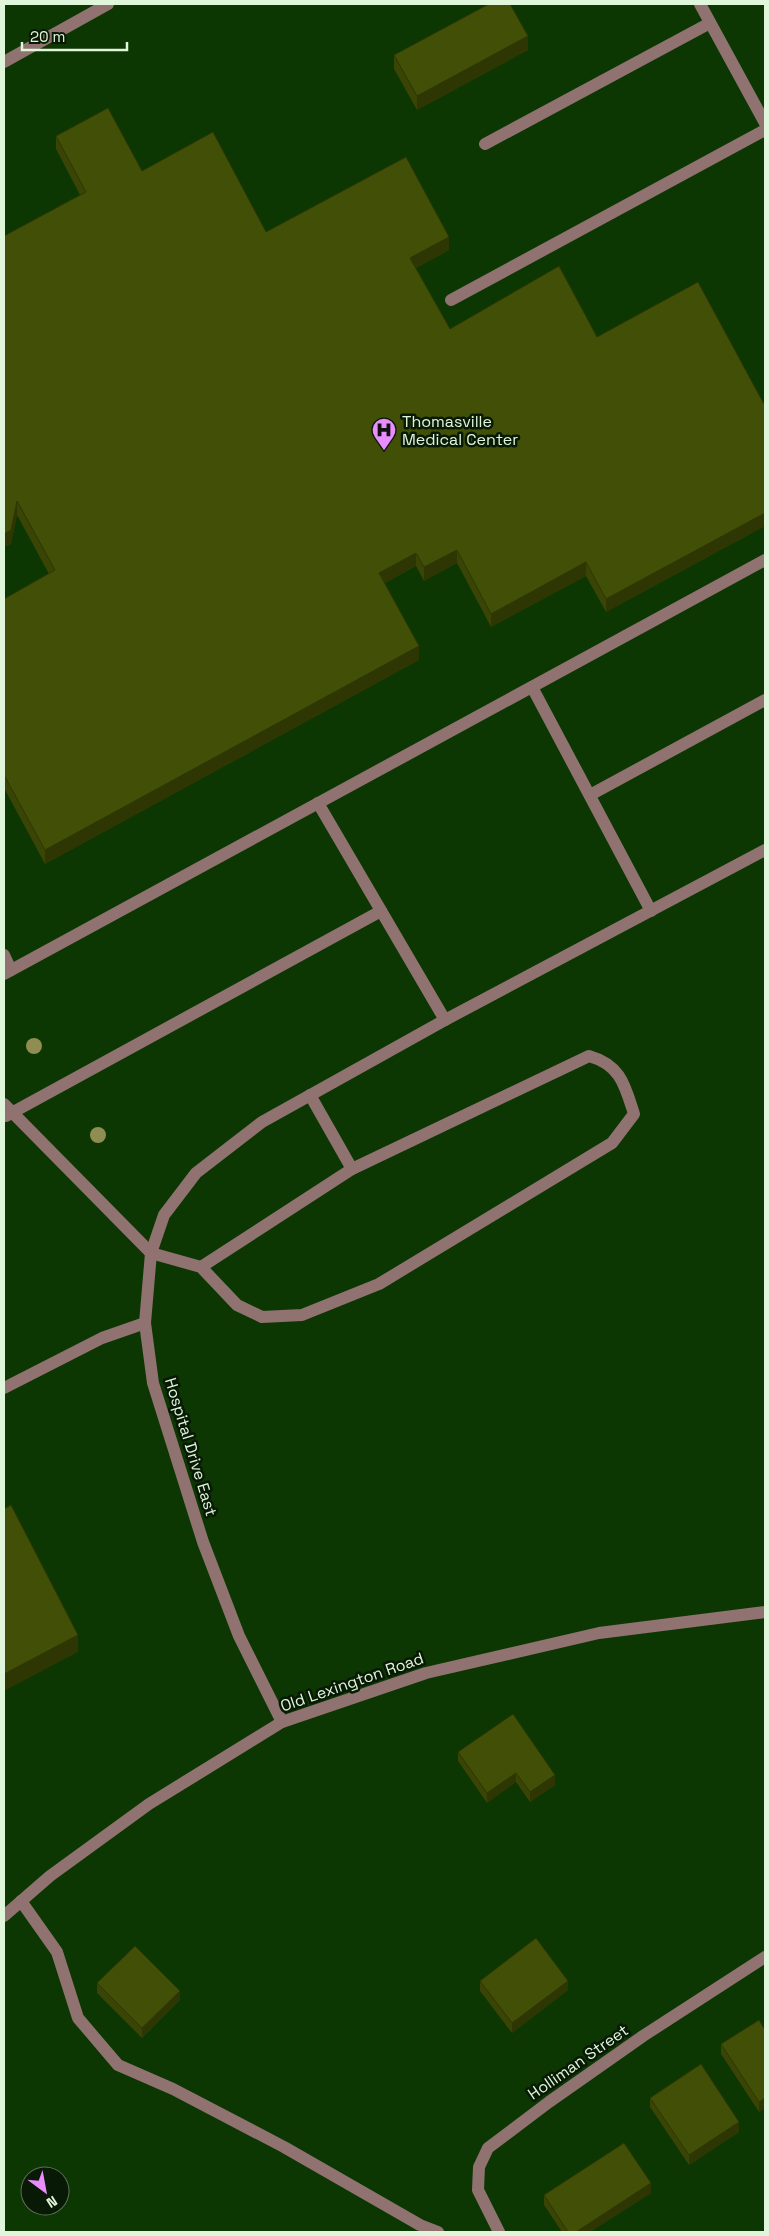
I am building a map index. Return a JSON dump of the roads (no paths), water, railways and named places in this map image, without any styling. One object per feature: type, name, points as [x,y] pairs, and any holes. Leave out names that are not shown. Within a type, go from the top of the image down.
[{"type":"street","points":[[4,62],[108,4]]},
{"type":"street","points":[[700,4],[765,123]]},
{"type":"street","points":[[485,144],[710,23]]},
{"type":"street","points":[[451,300],[765,130]]},
{"type":"street","points":[[4,955],[8,972],[765,560]]},
{"type":"street","points":[[532,687],[651,912]]},
{"type":"street","points":[[590,795],[765,700]]},
{"type":"street","points":[[318,803],[445,1020]]},
{"type":"street","name":"Hospital Drive East","points":[[282,1722],[239,1636],[203,1542],[153,1384],[145,1323],[151,1254],[164,1214],[196,1173],[262,1122],[445,1020],[765,850]]},
{"type":"street","points":[[201,1267],[352,1169],[589,1056],[603,1059],[623,1080],[634,1114],[612,1143],[387,1279],[302,1315],[262,1317],[238,1305],[201,1267],[151,1254],[7,1111],[381,910]]},
{"type":"street","points":[[310,1095],[352,1169]]},
{"type":"street","points":[[4,1388],[102,1338],[145,1323]]},
{"type":"street","name":"Old Lexington Road","points":[[4,1916],[50,1876],[149,1804],[282,1722],[426,1673],[589,1635],[765,1612]]},
{"type":"street","points":[[21,1901],[57,1952],[78,2018],[118,2064],[173,2089],[276,2143],[420,2225],[438,2232]]},
{"type":"street","name":"Holliman Street","points":[[499,2232],[478,2190],[479,2167],[488,2148],[643,2036],[765,1957]]},
{"type":"place","name":"Thomasville Medical Center","points":[[384,451]]}]
